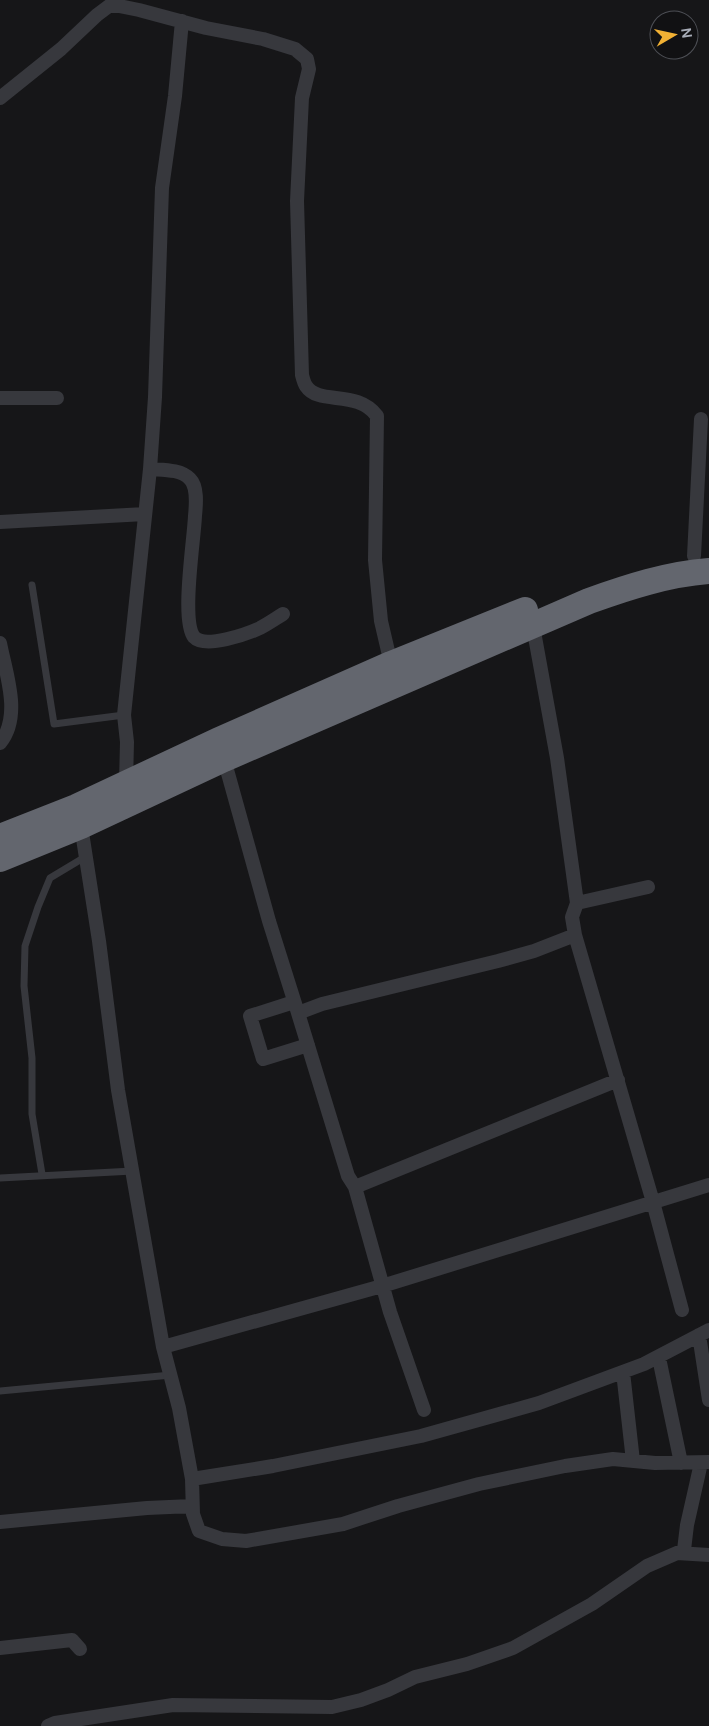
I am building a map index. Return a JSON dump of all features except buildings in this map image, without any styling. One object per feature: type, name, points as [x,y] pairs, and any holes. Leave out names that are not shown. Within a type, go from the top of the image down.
[{"type":"highway","points":[[0,837],[76,807],[219,740],[392,664],[586,586],[626,571],[704,561]]},
{"type":"highway","points":[[0,859],[80,826],[224,759],[589,602],[628,587],[685,574],[704,561]]},
{"type":"street","points":[[0,98],[61,49],[109,6],[139,10],[214,30],[263,39],[295,49],[307,59],[310,69],[302,98],[297,201],[302,375],[307,387],[315,393],[362,403],[372,409],[377,416],[375,560],[381,621],[392,664]]},
{"type":"street","points":[[126,783],[127,742],[124,715],[150,469],[155,397],[162,188],[176,96],[182,21]]},
{"type":"street","points":[[0,398],[57,398]]},
{"type":"street","points":[[701,419],[704,561]]},
{"type":"street","points":[[150,469],[184,474],[192,480],[195,492],[194,531],[187,599],[191,633],[196,639],[202,642],[223,640],[259,628],[283,614]]},
{"type":"street","points":[[0,522],[145,514]]},
{"type":"street","points":[[533,626],[557,758],[577,903],[572,917],[575,935],[653,1202],[682,1310]]},
{"type":"street","points":[[0,643],[11,699],[10,721],[0,744]]},
{"type":"street","points":[[224,759],[269,921],[348,1176],[355,1187],[382,1286],[424,1410]]},
{"type":"street","points":[[48,1726],[56,1723],[173,1706],[332,1707],[361,1700],[388,1690],[414,1677],[467,1664],[513,1648],[592,1604],[647,1566],[684,1550],[686,1525],[705,1463],[613,1459],[564,1466],[479,1484],[398,1506],[343,1524],[246,1541],[222,1539],[198,1531],[192,1514],[192,1479],[179,1408],[163,1346],[118,1090],[100,951],[80,826]]},
{"type":"street","points":[[577,903],[648,887]]},
{"type":"street","points":[[308,1045],[263,1059],[250,1016],[322,1004],[534,951],[575,935]]},
{"type":"street","points":[[355,1187],[618,1080]]},
{"type":"street","points":[[163,1346],[382,1286],[709,1184]]},
{"type":"street","points":[[192,1479],[273,1466],[421,1436],[539,1403],[659,1358],[704,1333],[709,1400]]},
{"type":"street","points":[[659,1358],[681,1463]]},
{"type":"street","points":[[623,1372],[633,1461]]},
{"type":"street","points":[[0,1522],[147,1508],[192,1506]]},
{"type":"street","points":[[677,1553],[709,1555]]},
{"type":"street","points":[[0,1648],[72,1640],[80,1649]]},
{"type":"lane","points":[[32,585],[54,724],[124,715]]},
{"type":"lane","points":[[42,1174],[32,1114],[32,1058],[24,986],[25,946],[50,878],[85,857]]},
{"type":"lane","points":[[0,1178],[42,1174],[133,1171]]},
{"type":"lane","points":[[0,1391],[170,1375]]}]
